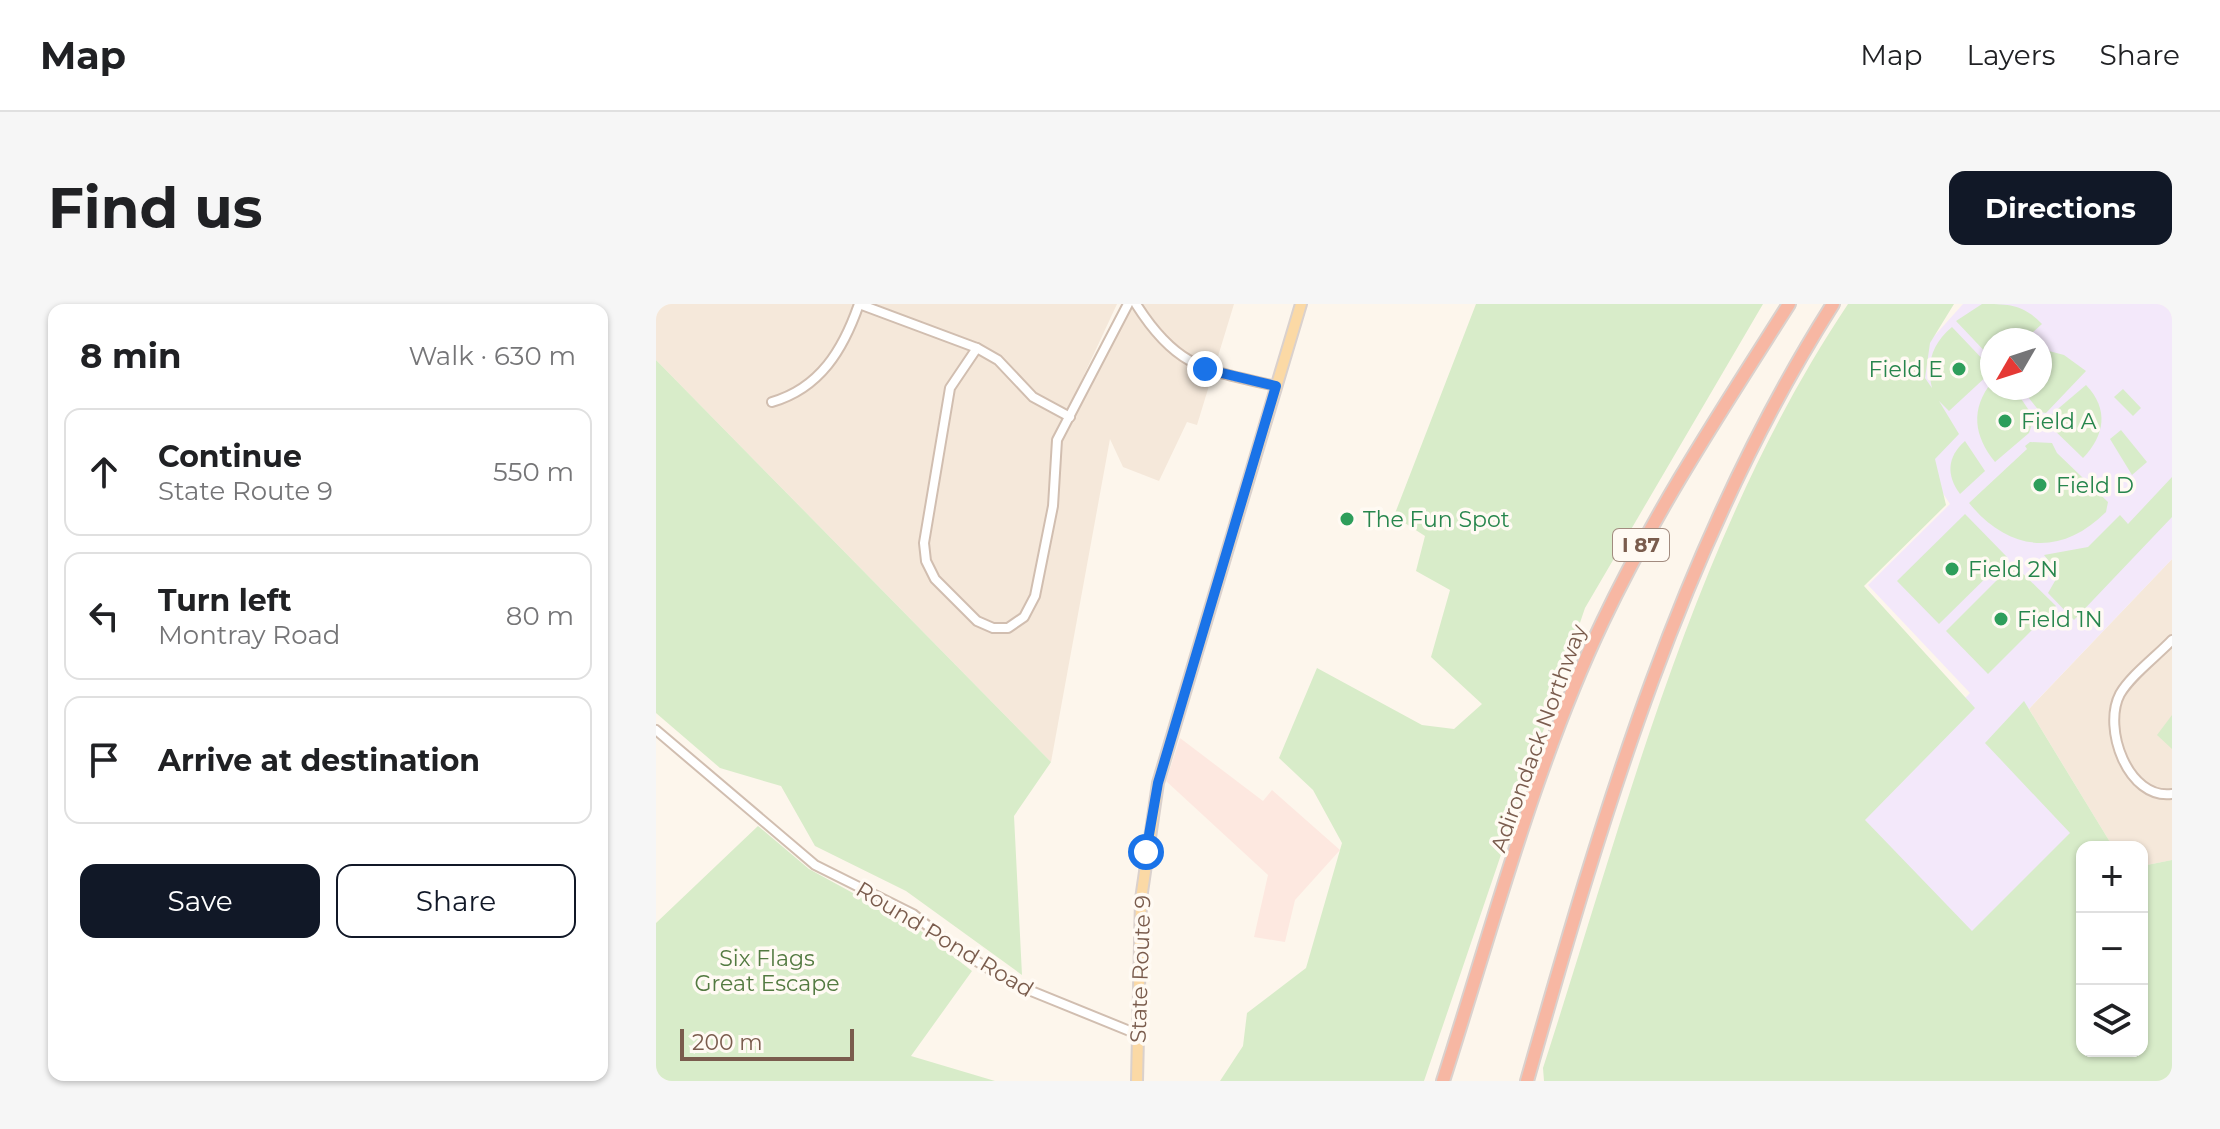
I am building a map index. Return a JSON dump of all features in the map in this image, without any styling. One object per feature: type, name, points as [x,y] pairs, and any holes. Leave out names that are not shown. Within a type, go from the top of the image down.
[{"type":"highway","name":"Adirondack Northway","points":[[1443,1081],[1551,749],[1601,625],[1683,471],[1789,304]]},
{"type":"highway","name":"I 87","points":[[1527,1081],[1669,631],[1741,463],[1796,363],[1833,304]]},
{"type":"main road","name":"State Route 9","points":[[1137,1081],[1141,899],[1158,783],[1301,304]]},
{"type":"street","points":[[772,402],[798,394],[838,353],[859,304],[977,348],[998,360],[1033,397],[1070,417]]},
{"type":"street","points":[[977,348],[950,388],[924,543],[926,561],[935,579],[977,621],[993,628],[1008,628],[1024,617],[1035,596],[1053,506],[1057,440],[1128,304]]},
{"type":"street","points":[[1136,304],[1162,342],[1180,357],[1205,369],[1276,386]]},
{"type":"street","points":[[2172,640],[2121,694],[2115,714],[2116,747],[2127,769],[2141,782],[2165,795],[2172,794]]},
{"type":"street","name":"Round Pond Road","points":[[656,730],[815,865],[913,914],[955,948],[1014,984],[1137,1034]]},
{"type":"shaded area","points":[[656,304],[1117,304],[1071,403],[1079,406],[1133,304],[1234,304],[1197,425],[1187,422],[1159,481],[1123,467],[1110,439],[1051,762],[656,360]]},
{"type":"shaded area","points":[[1963,304],[2172,304],[2172,559],[1999,740],[2088,831],[1976,951],[1849,817],[1970,693],[1868,585],[1950,504],[1922,462],[1911,362]]},
{"type":"shaded area","points":[[2172,559],[2172,860],[2148,865],[2148,841],[2109,841],[2029,709]]},
{"type":"shaded area","points":[[1180,738],[1263,801],[1272,790],[1340,850],[1295,900],[1285,942],[1254,937],[1268,875],[1166,781]]},
{"type":"green space","points":[[1476,304],[1763,304],[1585,608],[1424,1081],[1220,1081],[1243,1046],[1247,1013],[1306,968],[1342,843],[1313,790],[1279,758],[1317,668],[1422,725],[1454,729],[1482,704],[1431,657],[1450,590],[1416,571],[1425,536],[1394,516]]},
{"type":"green space","points":[[1848,304],[1954,304],[1930,343],[1925,378],[1932,388],[1932,354],[1952,327],[1980,356],[1980,382],[1949,411],[1939,401],[1959,434],[1935,459],[1946,505],[1864,586],[1975,708],[1865,820],[1972,931],[2070,833],[1985,743],[2024,701],[2109,841],[2076,841],[2076,1057],[2148,1057],[2148,865],[2172,860],[2172,1081],[1544,1081],[1543,1068],[1670,675],[1706,578],[1794,392]]},
{"type":"green space","points":[[1982,304],[2000,304],[2028,312],[2042,324],[2038,328],[1980,328],[1980,346],[1956,321]]},
{"type":"green space","points":[[2052,352],[2064,355],[2086,371],[2046,413],[2040,412],[2030,400],[2052,400]]},
{"type":"green space","points":[[656,360],[1051,762],[1014,816],[1022,975],[906,891],[815,846],[781,786],[720,768],[656,713]]},
{"type":"green space","points":[[2086,385],[2098,403],[2101,422],[2096,440],[2083,458],[2049,425],[2053,413]]},
{"type":"green space","points":[[2123,389],[2141,408],[2133,416],[2114,397]]},
{"type":"green space","name":"Field A","points":[[2022,400],[2034,418],[2029,433],[1995,462],[1979,432],[1980,402]]},
{"type":"green space","points":[[2121,430],[2147,462],[2132,475],[2110,439]]},
{"type":"green space","points":[[1965,441],[1985,471],[1960,494],[1952,480],[1950,466],[1955,453]]},
{"type":"green space","name":"Field D","points":[[2030,442],[2052,443],[2057,453],[2108,502],[2106,512],[2089,527],[2053,542],[2036,543],[2001,531],[1969,503],[2027,449],[2025,446]]},
{"type":"green space","points":[[2172,477],[2172,517],[2074,620],[2048,593],[2059,574],[2044,555],[2088,547],[2120,515],[2128,524]]},
{"type":"green space","name":"Field 2N","points":[[1965,514],[2007,557],[1939,624],[1897,581]]},
{"type":"green space","name":"Field 1N","points":[[2013,564],[2056,606],[1988,674],[1946,631]]},
{"type":"green space","points":[[2172,715],[2172,749],[2157,735]]},
{"type":"green space","name":"Six Flags Great Escape","points":[[758,826],[809,869],[917,928],[972,971],[911,1056],[995,1081],[656,1081],[656,923]]},
{"type":"place","name":"Field E","points":[[1959,369]]},
{"type":"place","name":"Field A","points":[[2005,421]]},
{"type":"place","name":"Field D","points":[[2040,485]]},
{"type":"place","name":"The Fun Spot","points":[[1347,519]]},
{"type":"place","name":"Field 2N","points":[[1952,569]]},
{"type":"place","name":"Field 1N","points":[[2001,619]]},
{"type":"route","points":[[1146,852],[1158,783],[1276,386],[1205,369]]}]
